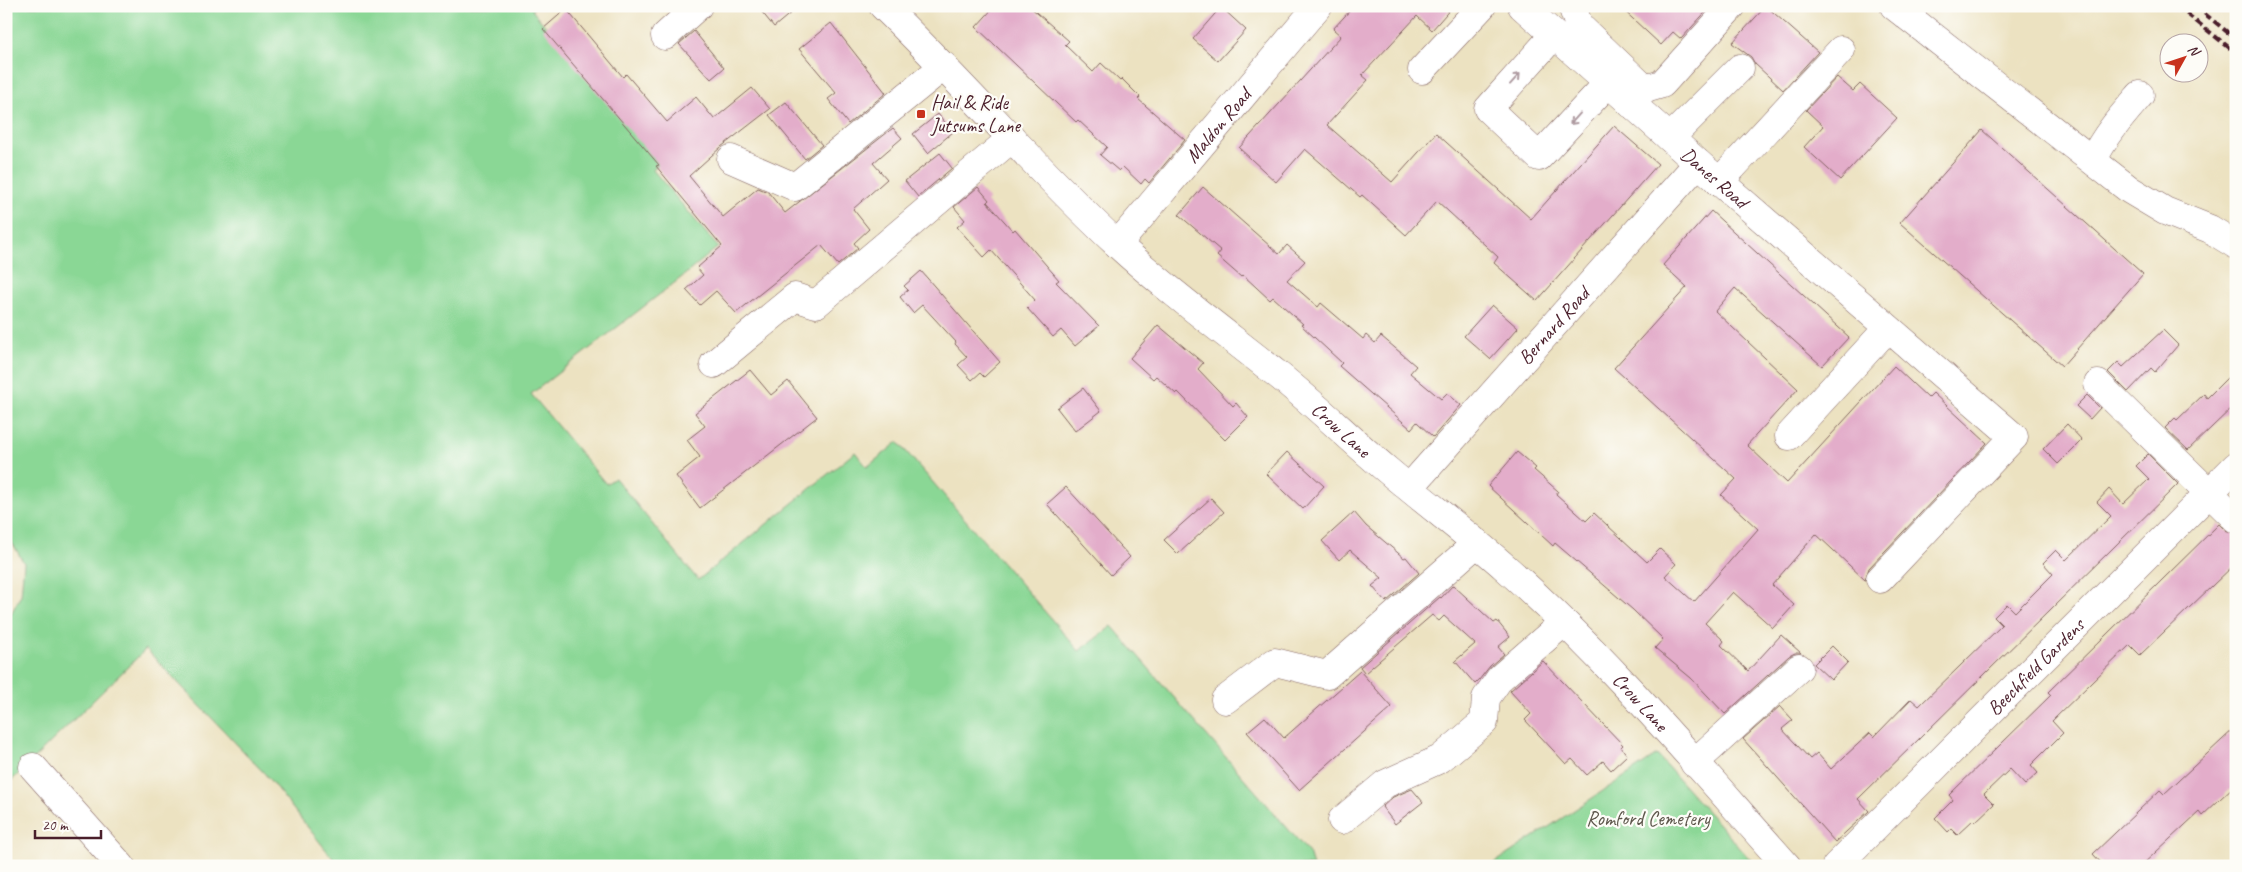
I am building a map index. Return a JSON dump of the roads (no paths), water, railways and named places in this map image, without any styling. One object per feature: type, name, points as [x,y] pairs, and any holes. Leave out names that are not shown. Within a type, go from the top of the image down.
[{"type":"street","points":[[665,36],[698,6]]},
{"type":"street","name":"Crow Lane","points":[[883,6],[1118,244],[1185,302],[1280,377],[1509,570],[1664,728],[1787,866]]},
{"type":"street","name":"Maldon Road","points":[[1118,244],[1318,6]]},
{"type":"street","points":[[1422,70],[1482,6]]},
{"type":"street","name":"Danes Road","points":[[1522,6],[1608,83],[1638,96],[1670,138],[1887,329],[2014,437],[1880,579]]},
{"type":"street","points":[[1572,6],[1579,26],[1638,96],[1662,84],[1732,6]]},
{"type":"street","points":[[1894,6],[2148,202],[2178,218],[2210,229],[2236,245]]},
{"type":"street","points":[[1554,35],[1488,109],[1540,157],[1608,83]]},
{"type":"street","points":[[1719,182],[1841,50]]},
{"type":"street","points":[[731,159],[795,187],[944,66]]},
{"type":"street","points":[[1670,138],[1740,68]]},
{"type":"street","points":[[2094,160],[2101,145],[2114,126],[2140,95]]},
{"type":"street","points":[[714,364],[795,297],[816,304],[1012,138]]},
{"type":"street","name":"Bernard Road","points":[[1410,487],[1698,163]]},
{"type":"street","points":[[1789,436],[1887,329]]},
{"type":"street","points":[[2098,384],[2236,519]]},
{"type":"street","name":"Beechfield Gardens","points":[[1836,866],[2236,466]]},
{"type":"street","points":[[1224,700],[1275,662],[1327,675],[1477,543]]},
{"type":"street","points":[[1342,820],[1385,784],[1440,759],[1484,722],[1486,698],[1500,678],[1563,623]]},
{"type":"street","points":[[1694,763],[1799,668]]},
{"type":"street","points":[[33,767],[121,866]]},
{"type":"railway","points":[[2177,6],[2236,53]]},
{"type":"railway","points":[[2195,6],[2236,39]]},
{"type":"place","name":"Hail & Ride Jutsums Lane","points":[[921,114]]},
{"type":"park label","name":"Romford Cemetery","points":[[1648,818]]}]
